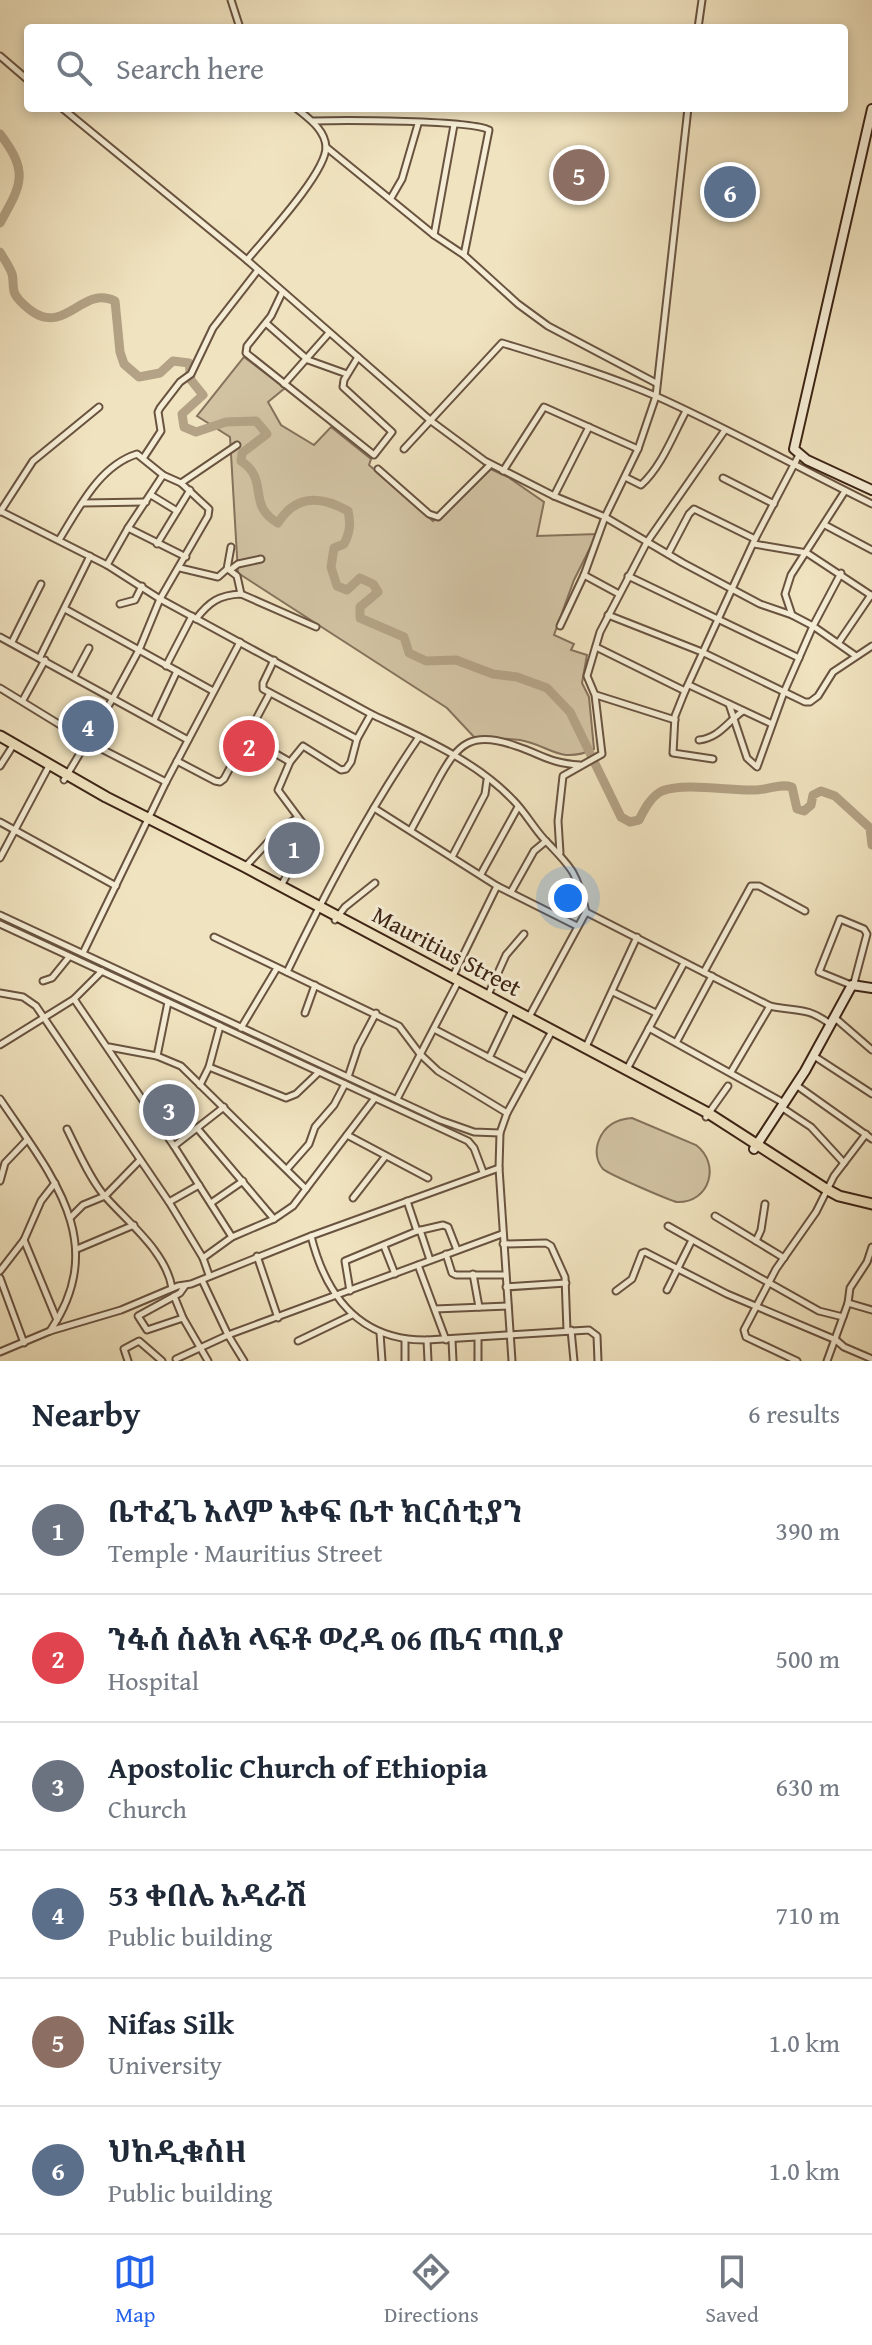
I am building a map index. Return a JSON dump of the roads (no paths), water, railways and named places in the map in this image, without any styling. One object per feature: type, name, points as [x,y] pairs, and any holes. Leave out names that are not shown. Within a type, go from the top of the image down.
[{"type":"main road","points":[[872,109],[794,449],[797,459],[872,490]]},
{"type":"main road","name":"Mauritius Street","points":[[0,736],[13,747]]},
{"type":"main road","name":"Mauritius Street","points":[[0,742],[707,1115],[825,1191],[872,1207]]},
{"type":"main road","name":"Mauritius Street","points":[[147,821],[245,867],[317,909]]},
{"type":"main road","name":"Mauritius Street","points":[[455,980],[488,995],[511,1011]]},
{"type":"main road","points":[[756,1147],[853,984],[872,988]]},
{"type":"street","points":[[231,0],[239,24]]},
{"type":"street","points":[[699,24],[702,0]]},
{"type":"street","points":[[0,56],[24,77]]},
{"type":"street","points":[[67,112],[247,260],[431,421],[490,465],[605,517],[760,604],[813,626],[856,656]]},
{"type":"street","points":[[247,260],[314,177],[324,158],[326,147],[321,133],[313,121],[301,112]]},
{"type":"street","points":[[560,626],[584,575],[605,517],[638,449],[656,396],[688,112]]},
{"type":"street","points":[[313,121],[454,125],[489,130],[464,255]]},
{"type":"street","points":[[391,198],[402,179],[418,124]]},
{"type":"street","points":[[434,235],[454,125]]},
{"type":"street","points":[[326,147],[434,235],[464,255],[518,304],[548,326],[656,383]]},
{"type":"street","points":[[144,457],[161,431],[158,412],[180,382],[191,374],[217,322],[258,270]]},
{"type":"street","points":[[282,293],[267,324],[247,346],[246,353],[374,455],[392,432],[343,387],[358,357]]},
{"type":"street","points":[[267,324],[308,360],[347,374]]},
{"type":"street","points":[[284,384],[329,333]]},
{"type":"street","points":[[404,449],[502,343],[656,396],[725,430],[797,459],[845,491],[872,504]]},
{"type":"street","points":[[99,407],[33,461],[0,512],[107,565],[194,618],[459,759],[496,785],[560,853],[573,870],[586,912],[770,1006],[797,1008],[849,1028],[872,1050]]},
{"type":"street","points":[[503,471],[544,407],[638,449]]},
{"type":"street","points":[[625,477],[641,485],[647,480],[686,411]]},
{"type":"street","points":[[554,496],[589,427]]},
{"type":"street","points":[[560,853],[560,783],[563,776],[600,757],[602,749],[595,695],[587,676],[608,615],[647,542],[725,430]]},
{"type":"street","points":[[181,483],[237,445]]},
{"type":"street","points":[[59,540],[102,477],[118,463],[137,454],[163,475],[190,490],[207,506],[209,513],[160,599],[139,650],[66,777]]},
{"type":"street","points":[[713,759],[673,753],[675,720],[702,652],[797,459]]},
{"type":"street","points":[[378,469],[429,514],[438,517],[490,465]]},
{"type":"street","points":[[107,565],[163,475]]},
{"type":"street","points":[[723,478],[774,504]]},
{"type":"street","points":[[157,544],[190,490]]},
{"type":"street","points":[[792,615],[786,600],[787,586],[845,491]]},
{"type":"street","points":[[151,495],[177,511]]},
{"type":"street","points":[[82,503],[146,502]]},
{"type":"street","points":[[668,554],[694,509],[754,541],[807,553],[872,596],[839,642]]},
{"type":"street","points":[[825,525],[872,550]]},
{"type":"street","points":[[128,528],[186,557]]},
{"type":"street","points":[[228,569],[231,547]]},
{"type":"street","points":[[23,700],[90,556]]},
{"type":"street","points":[[180,568],[218,577],[238,564],[261,559]]},
{"type":"street","points":[[228,569],[237,576],[241,594]]},
{"type":"street","points":[[729,704],[747,758],[755,767],[813,626],[841,573]]},
{"type":"street","points":[[584,575],[619,594]]},
{"type":"street","points":[[628,576],[799,658]]},
{"type":"street","points":[[12,642],[41,584]]},
{"type":"street","points":[[120,604],[135,600],[142,586]]},
{"type":"street","points":[[166,666],[194,618],[212,601],[229,594],[241,594],[316,627]]},
{"type":"street","points":[[65,609],[213,691]]},
{"type":"street","points":[[608,615],[702,652],[810,702],[818,696],[833,672],[872,646]]},
{"type":"street","points":[[0,637],[188,740]]},
{"type":"street","points":[[83,953],[166,782],[240,642]]},
{"type":"street","points":[[596,647],[772,724]]},
{"type":"street","points":[[74,676],[89,648]]},
{"type":"street","points":[[274,660],[262,687],[357,739]]},
{"type":"street","points":[[154,720],[177,671]]},
{"type":"street","points":[[0,688],[88,742],[166,782]]},
{"type":"street","points":[[177,761],[220,782],[270,693]]},
{"type":"street","points":[[595,695],[675,720]]},
{"type":"street","points":[[699,740],[714,738],[743,711]]},
{"type":"street","points":[[281,886],[306,839],[304,825],[278,790],[290,762],[303,746],[344,770],[351,762],[357,739],[371,714]]},
{"type":"street","points":[[247,737],[290,762]]},
{"type":"street","points":[[287,972],[317,909],[382,790],[419,737]]},
{"type":"street","points":[[411,830],[451,755],[457,749],[480,740],[508,743],[548,761],[581,765]]},
{"type":"street","points":[[459,759],[467,745]]},
{"type":"street","points":[[0,766],[13,747]]},
{"type":"street","points":[[0,858],[48,767]]},
{"type":"street","points":[[452,857],[485,794],[487,780]]},
{"type":"street","points":[[481,874],[518,806]]},
{"type":"street","points":[[374,808],[497,886],[577,926]]},
{"type":"street","points":[[245,867],[280,829],[297,818]]},
{"type":"street","points":[[0,822],[116,886]]},
{"type":"street","points":[[511,892],[534,851],[546,841]]},
{"type":"street","points":[[336,918],[375,883]]},
{"type":"street","points":[[397,1099],[434,1029],[497,886]]},
{"type":"street","points":[[704,972],[751,886],[759,886],[805,911]]},
{"type":"street","points":[[528,1019],[586,912]]},
{"type":"street","points":[[0,915],[348,1077],[375,1098],[468,1141],[483,1172]]},
{"type":"street","points":[[840,919],[864,929],[867,934],[853,984],[819,972],[840,919]]},
{"type":"street","points":[[0,924],[345,1084],[397,1099],[474,1132],[500,1133]]},
{"type":"street","points":[[488,995],[506,955],[524,934]]},
{"type":"street","points":[[214,937],[402,1028],[420,1054],[453,1082],[507,1113]]},
{"type":"street","points":[[585,1049],[637,937]]},
{"type":"street","points":[[43,981],[52,978],[69,957]]},
{"type":"street","points":[[626,1071],[684,963]]},
{"type":"street","points":[[241,1028],[277,968]]},
{"type":"street","points":[[0,1045],[74,999],[102,971]]},
{"type":"street","points":[[677,1041],[712,976]]},
{"type":"street","points":[[305,1013],[315,985]]},
{"type":"street","points":[[613,992],[656,1013]]},
{"type":"street","points":[[0,993],[28,1000],[43,1017],[169,1202],[203,1258],[209,1275]]},
{"type":"street","points":[[157,1056],[171,995]]},
{"type":"street","points":[[74,999],[232,1237]]},
{"type":"street","points":[[731,1072],[770,1006]]},
{"type":"street","points":[[489,1058],[511,1011]]},
{"type":"street","points":[[348,1077],[358,1047],[376,1013]]},
{"type":"street","points":[[200,1085],[209,1067],[220,1026]]},
{"type":"street","points":[[649,1028],[731,1072],[782,1105],[811,1127],[844,1163]]},
{"type":"street","points":[[434,1029],[526,1077]]},
{"type":"street","points":[[512,1361],[502,1234],[500,1133],[507,1113],[552,1032]]},
{"type":"street","points":[[108,1047],[157,1056],[181,1066],[306,1189]]},
{"type":"street","points":[[813,1055],[872,1094]]},
{"type":"street","points":[[209,1067],[286,1098],[296,1094],[319,1072]]},
{"type":"street","points":[[287,1169],[309,1144],[315,1127],[334,1105],[345,1084]]},
{"type":"street","points":[[795,1084],[872,1139]]},
{"type":"street","points":[[707,1115],[728,1086]]},
{"type":"street","points":[[203,1258],[232,1237],[274,1219],[293,1206],[375,1098]]},
{"type":"street","points":[[0,1100],[55,1183],[70,1218],[77,1249],[71,1297],[50,1331]]},
{"type":"street","points":[[174,1146],[224,1107]]},
{"type":"street","points":[[197,1128],[274,1219]]},
{"type":"street","points":[[67,1129],[105,1196],[134,1225],[167,1270],[172,1288]]},
{"type":"street","points":[[797,1361],[744,1333],[768,1282],[816,1212],[825,1191],[866,1134]]},
{"type":"street","points":[[347,1135],[428,1178]]},
{"type":"street","points":[[0,1181],[5,1163],[28,1140]]},
{"type":"street","points":[[353,1198],[385,1157]]},
{"type":"street","points":[[70,1218],[83,1205],[105,1196],[140,1160]]},
{"type":"street","points":[[0,1352],[50,1331],[121,1310],[257,1256],[499,1168]]},
{"type":"street","points":[[211,1203],[243,1181]]},
{"type":"street","points":[[0,1271],[24,1240],[41,1201],[55,1183]]},
{"type":"street","points":[[169,1202],[199,1185]]},
{"type":"street","points":[[407,1201],[430,1260]]},
{"type":"street","points":[[756,1241],[765,1204]]},
{"type":"street","points":[[715,1216],[784,1258]]},
{"type":"street","points":[[77,1249],[134,1225]]},
{"type":"street","points":[[350,1291],[345,1261],[418,1231],[443,1225],[448,1227],[457,1250]]},
{"type":"street","points":[[668,1226],[819,1311],[843,1317]]},
{"type":"street","points":[[176,1359],[228,1335],[502,1234]]},
{"type":"street","points":[[311,1236],[318,1263],[336,1297],[352,1315],[380,1333],[405,1339],[449,1340],[589,1330],[597,1336],[598,1361]]},
{"type":"street","points":[[24,1240],[57,1321]]},
{"type":"street","points":[[667,1290],[692,1240]]},
{"type":"street","points":[[503,1244],[546,1243],[551,1246],[562,1266],[566,1283],[574,1361]]},
{"type":"street","points":[[384,1246],[395,1274]]},
{"type":"street","points":[[827,1361],[848,1303],[850,1288],[869,1264],[872,1247]]},
{"type":"street","points":[[616,1291],[632,1279],[642,1253],[650,1254],[872,1359]]},
{"type":"street","points":[[446,1254],[452,1273],[505,1275]]},
{"type":"street","points":[[257,1256],[278,1318]]},
{"type":"street","points":[[418,1265],[449,1340],[453,1361]]},
{"type":"street","points":[[473,1274],[479,1307]]},
{"type":"street","points":[[0,1278],[24,1343]]},
{"type":"street","points":[[202,1280],[244,1361]]},
{"type":"street","points":[[506,1287],[566,1283]]},
{"type":"street","points":[[183,1318],[151,1330],[145,1329],[138,1318],[140,1312],[174,1296],[185,1286]]},
{"type":"street","points":[[174,1296],[208,1361]]},
{"type":"street","points":[[848,1303],[872,1310]]},
{"type":"street","points":[[435,1309],[508,1306]]},
{"type":"street","points":[[298,1341],[352,1315]]},
{"type":"street","points":[[380,1333],[382,1361]]},
{"type":"street","points":[[478,1338],[478,1361]]},
{"type":"street","points":[[405,1339],[405,1361]]},
{"type":"street","points":[[427,1340],[428,1361]]},
{"type":"street","points":[[128,1361],[124,1349],[139,1341],[162,1361]]},
{"type":"waterway","points":[[0,134],[19,169],[17,188],[0,223]]},
{"type":"waterway","points":[[0,252],[13,276],[16,296],[31,310],[45,317],[65,314],[93,299],[115,301],[120,352],[124,364],[139,377],[160,373],[173,361],[189,363],[191,380],[203,395],[182,414],[184,427],[196,432],[226,422],[256,421],[267,434],[242,453],[241,461],[255,476],[260,500],[268,516],[278,523],[293,507],[310,500],[328,502],[348,511],[348,536],[344,544],[334,548],[331,567],[337,586],[347,590],[360,578],[373,584],[378,592],[360,607],[360,618],[404,637],[409,653],[426,661],[456,660],[493,674],[517,677],[547,688],[570,712],[621,817],[630,822],[639,820],[654,796],[671,788],[755,790],[787,786],[792,787],[797,809],[804,811],[811,805],[813,795],[821,791],[835,796],[870,828],[872,845]]},
{"type":"place","name":"Nifas Silk","points":[[579,175]]},
{"type":"place","name":"ህከዲቁስዘ","points":[[730,192]]},
{"type":"place","name":"53 ቀበሌ አዳራሽ","points":[[88,726]]},
{"type":"place","name":"ንፋስ ስልክ ላፍቶ ወረዳ 06 ጤና ጣቢያ","points":[[249,746]]},
{"type":"place","name":"ቤተፈጌ አለም አቀፍ ቤተ ክርስቲያን","points":[[294,848]]},
{"type":"place","name":"Apostolic Church of Ethiopia","points":[[169,1110]]}]
